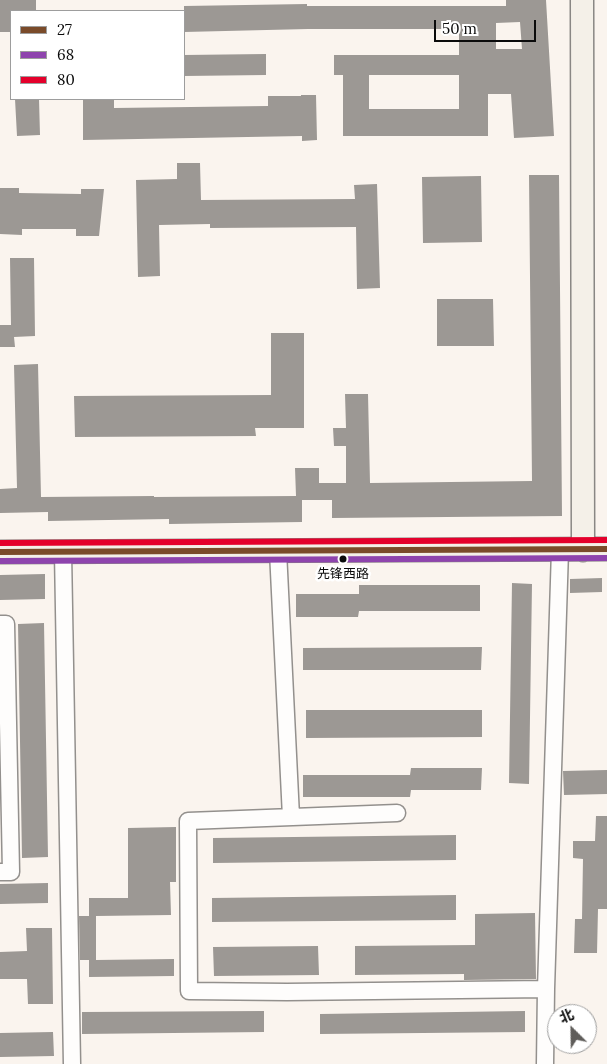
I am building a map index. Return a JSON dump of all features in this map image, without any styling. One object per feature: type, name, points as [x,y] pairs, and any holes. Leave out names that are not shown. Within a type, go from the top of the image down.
[{"type":"street","points":[[582,0],[582,550]]},
{"type":"street","points":[[0,552],[607,549]]},
{"type":"street","points":[[545,1064],[560,550]]},
{"type":"street","points":[[278,551],[291,817]]},
{"type":"street","points":[[63,552],[72,1064]]},
{"type":"street","points":[[0,624],[6,624],[11,872],[0,872]]},
{"type":"street","points":[[397,813],[188,821],[189,991],[546,990]]},
{"type":"building","points":[[0,0],[36,0],[36,10],[10,10],[10,32],[0,32]]},
{"type":"building","points":[[506,0],[546,0],[554,136],[514,138],[511,94],[488,94],[488,136],[343,136],[343,75],[334,75],[334,55],[459,55],[459,29],[308,29],[185,32],[184,6],[307,4],[307,6],[506,6]],"holes":[[[520,22],[522,49],[496,49],[496,23]],[[369,75],[459,75],[459,109],[369,109]]]},
{"type":"building","points":[[266,54],[266,75],[185,76],[185,55]]},
{"type":"building","points":[[316,95],[317,140],[302,141],[302,136],[83,140],[83,100],[114,100],[114,108],[268,106],[268,96]]},
{"type":"building","points":[[15,100],[39,100],[40,135],[17,136]]},
{"type":"building","points":[[177,163],[200,163],[201,200],[355,199],[354,185],[377,184],[380,288],[357,289],[356,227],[210,228],[210,224],[159,225],[160,276],[138,277],[136,180],[177,179]]},
{"type":"building","points":[[529,175],[559,175],[562,516],[332,518],[332,500],[302,500],[302,522],[169,524],[169,519],[48,521],[48,512],[0,513],[0,489],[17,488],[14,365],[38,364],[41,497],[296,496],[295,468],[319,468],[319,483],[346,483],[346,446],[334,446],[333,428],[346,428],[345,394],[368,394],[370,483],[532,481]]},
{"type":"building","points":[[481,176],[482,242],[423,243],[422,177]]},
{"type":"building","points":[[0,188],[19,188],[19,193],[81,194],[81,189],[104,189],[99,236],[76,236],[76,229],[22,229],[22,235],[0,234]]},
{"type":"building","points":[[10,258],[34,258],[35,336],[14,337],[15,347],[0,347],[0,325],[11,325]]},
{"type":"building","points":[[437,299],[493,299],[494,346],[437,346]]},
{"type":"building","points":[[271,333],[304,333],[304,428],[255,428],[256,436],[75,437],[74,396],[271,395]]},
{"type":"building","points":[[45,574],[45,599],[0,600],[0,575]]},
{"type":"building","points":[[602,578],[602,592],[570,593],[570,579]]},
{"type":"building","points":[[512,583],[532,584],[529,784],[509,783]]},
{"type":"building","points":[[359,585],[480,585],[480,611],[359,611],[358,617],[296,617],[296,594],[359,594]]},
{"type":"building","points":[[44,623],[48,857],[22,858],[18,624]]},
{"type":"building","points":[[482,647],[481,670],[303,670],[303,648]]},
{"type":"building","points":[[306,710],[482,710],[482,737],[306,738]]},
{"type":"building","points":[[411,768],[482,768],[481,790],[411,790],[410,797],[303,797],[303,775],[410,775]]},
{"type":"building","points":[[607,770],[607,794],[564,795],[563,771]]},
{"type":"building","points":[[596,816],[607,816],[607,909],[598,909],[597,953],[574,953],[575,919],[582,919],[583,859],[573,858],[573,841],[595,841]]},
{"type":"building","points":[[176,827],[176,882],[170,882],[171,915],[96,916],[96,960],[174,959],[174,976],[89,977],[89,960],[80,960],[79,916],[89,916],[89,898],[128,898],[128,828]]},
{"type":"building","points":[[456,835],[456,860],[213,863],[213,838]]},
{"type":"building","points":[[48,883],[48,903],[0,904],[0,884]]},
{"type":"building","points":[[456,895],[456,920],[212,922],[212,898]]},
{"type":"building","points":[[535,913],[536,979],[464,980],[464,974],[355,975],[355,946],[475,945],[475,914]]},
{"type":"building","points":[[26,928],[52,928],[53,1004],[28,1004],[27,979],[0,979],[0,952],[27,951]]},
{"type":"building","points":[[318,946],[319,975],[214,976],[213,947]]},
{"type":"building","points":[[264,1011],[264,1032],[82,1034],[82,1012]]},
{"type":"building","points":[[525,1011],[525,1032],[320,1034],[320,1014]]},
{"type":"building","points":[[53,1032],[54,1056],[0,1057],[0,1033]]},
{"type":"transit line","name":"80","points":[[0,543],[607,540]]},
{"type":"transit line","name":"27","points":[[0,552],[607,549]]},
{"type":"transit line","name":"68","points":[[0,561],[607,558]]},
{"type":"place","name":"先锋西路","points":[[343,559]]}]
